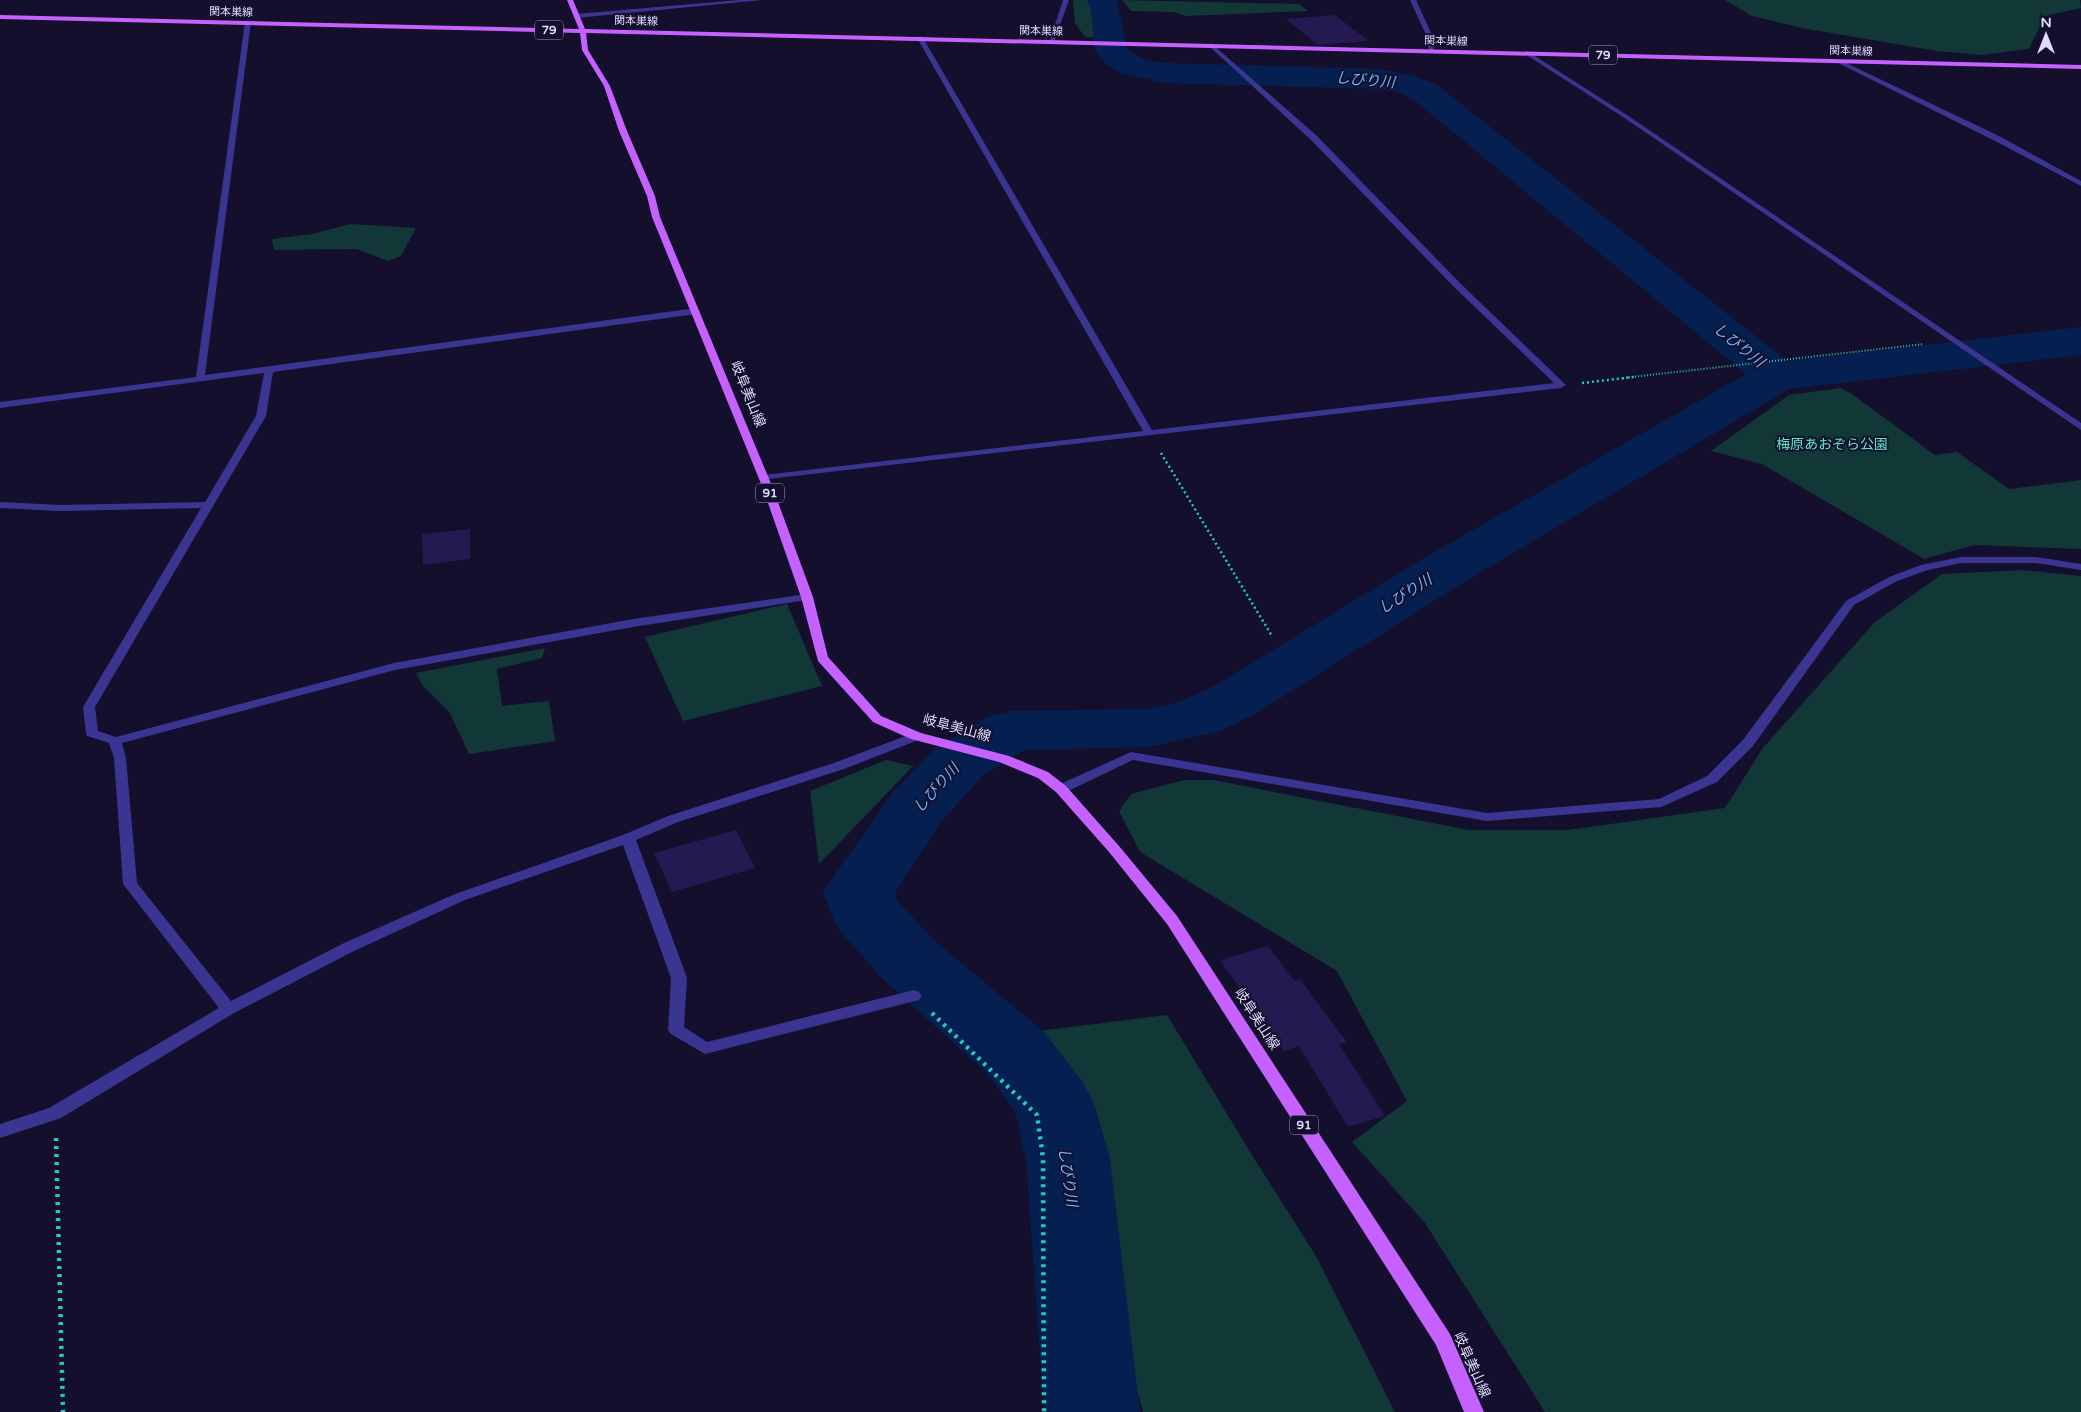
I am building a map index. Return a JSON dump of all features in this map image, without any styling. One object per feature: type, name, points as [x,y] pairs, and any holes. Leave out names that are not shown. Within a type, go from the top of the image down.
[{"type":"main road","name":"岐阜美山線","points":[[570,0],[583,31],[585,50],[607,86],[650,196],[656,217],[764,478],[807,596],[822,658],[877,719],[916,736],[1004,759],[1043,775],[1061,788],[1114,849],[1172,920],[1443,1340],[1474,1412]]},
{"type":"main road","name":"関本巣線","points":[[0,17],[2081,66]]},
{"type":"street","points":[[576,16],[758,0]]},
{"type":"street","points":[[1052,42],[1066,0]]},
{"type":"street","points":[[1412,0],[1429,35],[1432,51]]},
{"type":"street","points":[[200,379],[248,22]]},
{"type":"street","points":[[920,38],[1149,433]]},
{"type":"street","points":[[1211,45],[1314,138],[1457,285],[1561,385]]},
{"type":"street","points":[[1527,53],[1608,105],[2081,426]]},
{"type":"street","points":[[1838,61],[1998,139],[2081,184]]},
{"type":"street","points":[[0,405],[269,370],[696,310]]},
{"type":"street","points":[[269,370],[260,416],[89,707],[92,733],[115,741],[394,667],[633,624],[807,596]]},
{"type":"street","points":[[764,478],[1561,385]]},
{"type":"street","points":[[0,505],[60,508],[207,505]]},
{"type":"street","points":[[1061,788],[1131,756],[1488,816],[1661,803],[1712,779],[1748,743],[1850,603],[1893,579],[1925,567],[1961,560],[2036,560],[2081,567]]},
{"type":"street","points":[[0,1131],[55,1113],[229,1009],[349,947],[460,896],[628,838],[673,819],[839,766],[916,736]]},
{"type":"street","points":[[115,741],[120,758],[130,884],[229,1009]]},
{"type":"street","points":[[628,838],[678,978],[676,1030],[705,1048],[914,996]]},
{"type":"path","points":[[1561,385],[1960,343]]},
{"type":"path","points":[[1149,433],[1272,636]]},
{"type":"path","points":[[914,996],[1037,1114],[1043,1158],[1044,1412]]},
{"type":"path","points":[[55,1113],[64,1412]]},
{"type":"green space","points":[[1073,0],[1092,0],[1105,37],[1085,37],[1075,23]]},
{"type":"green space","points":[[1122,0],[1299,4],[1308,11],[1185,16],[1174,12],[1131,11]]},
{"type":"green space","points":[[1725,0],[2080,0],[2081,8],[2045,16],[2029,49],[1981,55],[1937,51],[1802,28],[1752,16]]},
{"type":"green space","points":[[351,224],[416,228],[401,256],[388,261],[357,249],[274,250],[272,239],[312,234]]},
{"type":"green space","name":"梅原あおぞら公園","points":[[1841,388],[1935,455],[1957,452],[2009,489],[2081,480],[2081,549],[1974,545],[1924,559],[1762,464],[1711,451],[1789,395]]},
{"type":"green space","points":[[2023,570],[2081,576],[2081,1412],[1545,1412],[1425,1223],[1352,1142],[1407,1101],[1337,971],[1140,852],[1119,811],[1131,794],[1184,780],[1213,780],[1469,830],[1568,830],[1725,808],[1762,749],[1875,622],[1942,574]]},
{"type":"green space","points":[[787,604],[822,686],[683,721],[645,637]]},
{"type":"green space","points":[[545,648],[542,658],[497,669],[502,706],[549,701],[555,741],[469,754],[450,713],[423,686],[416,673]]},
{"type":"green space","points":[[886,760],[913,766],[819,864],[810,791]]},
{"type":"green space","points":[[1167,1015],[1316,1256],[1395,1412],[1143,1412],[1116,1312],[1077,1102],[1039,1031]]},
{"type":"building","points":[[1335,15],[1369,41],[1318,45],[1286,19]]},
{"type":"building","points":[[470,529],[470,559],[423,565],[422,534]]},
{"type":"building","points":[[736,830],[755,868],[672,892],[654,853]]},
{"type":"building","points":[[1268,946],[1294,981],[1300,979],[1347,1042],[1339,1044],[1385,1116],[1348,1127],[1299,1046],[1284,1051],[1220,960]]},
{"type":"waterway","name":"しびり川","points":[[1102,0],[1106,11],[1108,34],[1113,53],[1125,63],[1141,69],[1164,73],[1379,79],[1403,83],[1425,92],[1777,376]]},
{"type":"waterway","points":[[1777,376],[2081,341]]},
{"type":"waterway","name":"しびり川","points":[[1092,1412],[1068,1159],[1053,1103],[1016,1053],[909,960],[867,914],[859,892],[917,807],[960,761],[1011,731],[1149,728],[1198,717],[1238,698],[1444,570],[1777,376]]}]
